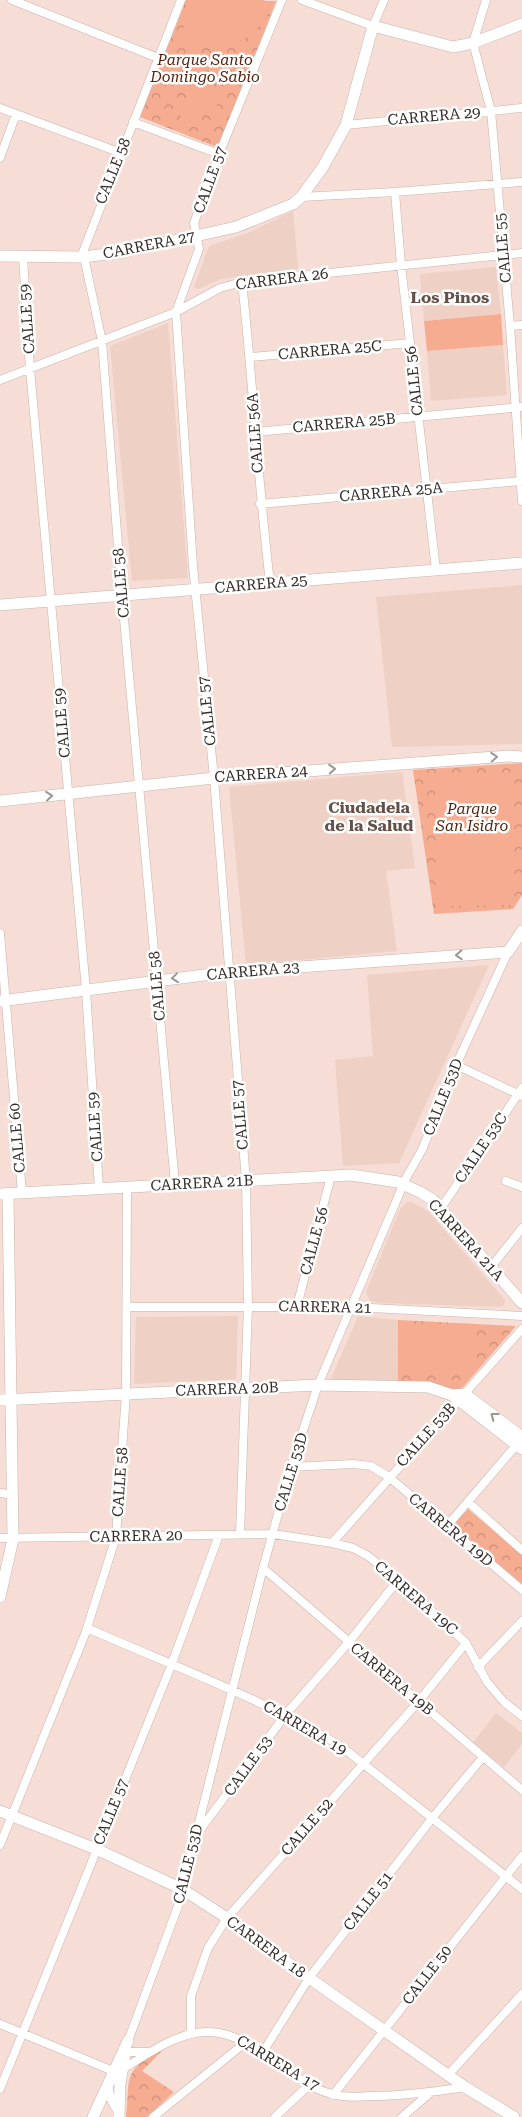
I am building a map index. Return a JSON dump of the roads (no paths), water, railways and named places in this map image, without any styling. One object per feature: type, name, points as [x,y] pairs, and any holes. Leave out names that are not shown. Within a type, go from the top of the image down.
[{"type":"street","points":[[12,0],[158,58]]},
{"type":"street","name":"CALLE 58","points":[[175,1184],[122,597],[102,341],[83,257],[84,246],[181,0]]},
{"type":"street","name":"CALLE 57","points":[[240,1534],[248,1306],[246,1181],[214,778],[196,590],[176,312],[197,255],[199,243],[194,223],[219,154],[282,0]]},
{"type":"street","points":[[302,0],[373,26],[448,47],[473,43],[522,24]]},
{"type":"street","points":[[297,201],[323,167],[346,124],[373,26],[384,0]]},
{"type":"street","points":[[473,43],[486,0]]},
{"type":"street","name":"CALLE 55","points":[[473,43],[491,111],[519,407],[522,500]]},
{"type":"street","points":[[0,108],[121,153]]},
{"type":"street","name":"CARRERA 29","points":[[346,124],[522,108]]},
{"type":"street","points":[[0,158],[16,114]]},
{"type":"street","points":[[133,122],[219,154]]},
{"type":"street","name":"CARRERA 27","points":[[0,256],[83,257],[123,252],[236,226],[297,201],[522,182]]},
{"type":"street","name":"CALLE 56","points":[[394,192],[436,570]]},
{"type":"street","name":"CARRERA 26","points":[[0,380],[176,312],[220,288],[242,282],[522,254]]},
{"type":"street","name":"CALLE 59","points":[[23,257],[30,368],[86,990],[99,1189]]},
{"type":"street","name":"CALLE 56A","points":[[242,282],[250,357],[260,504],[270,583]]},
{"type":"street","points":[[510,326],[522,325]]},
{"type":"street","name":"CARRERA 25C","points":[[250,357],[410,343]]},
{"type":"street","name":"CARRERA 25B","points":[[256,432],[519,407]]},
{"type":"street","name":"CARRERA 25A","points":[[260,504],[521,481]]},
{"type":"street","name":"CARRERA 25","points":[[0,605],[122,597],[522,563]]},
{"type":"street","name":"CARRERA 24","points":[[0,800],[214,778],[499,757],[522,757]]},
{"type":"street","name":"CALLE 53D","points":[[121,2116],[118,2070],[178,1906],[263,1568],[291,1467],[318,1385],[404,1184],[422,1150],[456,1065],[508,952],[522,930]]},
{"type":"street","name":"CALLE 60","points":[[0,933],[3,1001],[22,1193]]},
{"type":"street","name":"CARRERA 23","points":[[3,1001],[228,972],[508,952]]},
{"type":"street","points":[[456,1065],[520,1092]]},
{"type":"street","name":"CALLE 53C","points":[[441,1208],[520,1092]]},
{"type":"street","name":"CALLE 56","points":[[297,1306],[331,1176]]},
{"type":"street","name":"CARRERA 21B","points":[[4,1194],[331,1176],[371,1177],[404,1184]]},
{"type":"street","points":[[506,1181],[522,1187]]},
{"type":"street","name":"CARRERA 21A","points":[[404,1184],[426,1196],[441,1208],[522,1303]]},
{"type":"street","name":"CALLE 58","points":[[0,1845],[87,1628],[116,1537],[126,1393],[127,1187]]},
{"type":"street","name":"CALLE 60","points":[[0,1597],[13,1539],[14,1495],[5,1400],[4,1194]]},
{"type":"street","points":[[491,1267],[522,1228]]},
{"type":"street","name":"CARRERA 21","points":[[127,1307],[352,1307],[522,1316]]},
{"type":"street","name":"CALLE 53B","points":[[332,1543],[458,1397],[522,1329]]},
{"type":"street","name":"CARRERA 20B","points":[[5,1400],[318,1385],[428,1387],[458,1397]]},
{"type":"street","points":[[447,1526],[521,1442],[458,1397]]},
{"type":"street","name":"CARRERA 19D","points":[[291,1467],[371,1466],[389,1477],[522,1590]]},
{"type":"street","points":[[0,1493],[14,1495]]},
{"type":"street","points":[[468,1502],[522,1550]]},
{"type":"street","name":"CARRERA 20","points":[[0,1538],[273,1534]]},
{"type":"street","name":"CARRERA 19C","points":[[273,1534],[332,1543],[352,1548],[368,1556],[398,1580],[466,1643],[487,1682],[504,1702],[522,1716]]},
{"type":"street","name":"CALLE 57","points":[[0,2089],[171,1666],[220,1535]]},
{"type":"street","name":"CARRERA 19B","points":[[263,1568],[522,1790]]},
{"type":"street","name":"CALLE 53","points":[[195,1838],[286,1714],[349,1642],[398,1580]]},
{"type":"street","points":[[478,1667],[522,1621]]},
{"type":"street","name":"CARRERA 19","points":[[87,1628],[171,1666],[286,1714],[342,1747],[522,1889]]},
{"type":"street","name":"CALLE 52","points":[[191,2033],[191,1996],[208,1948],[227,1918],[419,1701],[466,1643]]},
{"type":"street","name":"CALLE 51","points":[[263,2052],[309,1978],[433,1817],[483,1757]]},
{"type":"street","name":"CARRERA 18","points":[[0,1811],[96,1849],[182,1889],[227,1918],[465,2087],[514,2117]]},
{"type":"street","name":"CALLE 50","points":[[333,2094],[522,1856]]},
{"type":"street","points":[[448,2075],[522,1994]]},
{"type":"street","points":[[0,2024],[118,2070],[108,2083],[93,2117]]},
{"type":"street","name":"CARRERA 17","points":[[118,2070],[163,2043],[191,2033],[221,2033],[246,2042],[309,2085],[333,2094],[350,2097],[430,2093],[465,2087]]},
{"type":"street","points":[[154,2117],[246,2042]]},
{"type":"street","name":"CARRERA 17","points":[[127,2046],[140,2053],[154,2049]]},
{"type":"street","points":[[108,2083],[111,2100],[121,2116]]},
{"type":"street","points":[[275,2117],[309,2085]]},
{"type":"street","points":[[402,2117],[430,2093]]},
{"type":"district","name":"Los Pinos","points":[[450,297]]},
{"type":"district","name":"Ciudadela de la Salud","points":[[369,816]]},
{"type":"park label","name":"Parque Santo Domingo Sabio","points":[[205,68]]},
{"type":"park label","name":"Parque San Isidro","points":[[472,818]]}]
